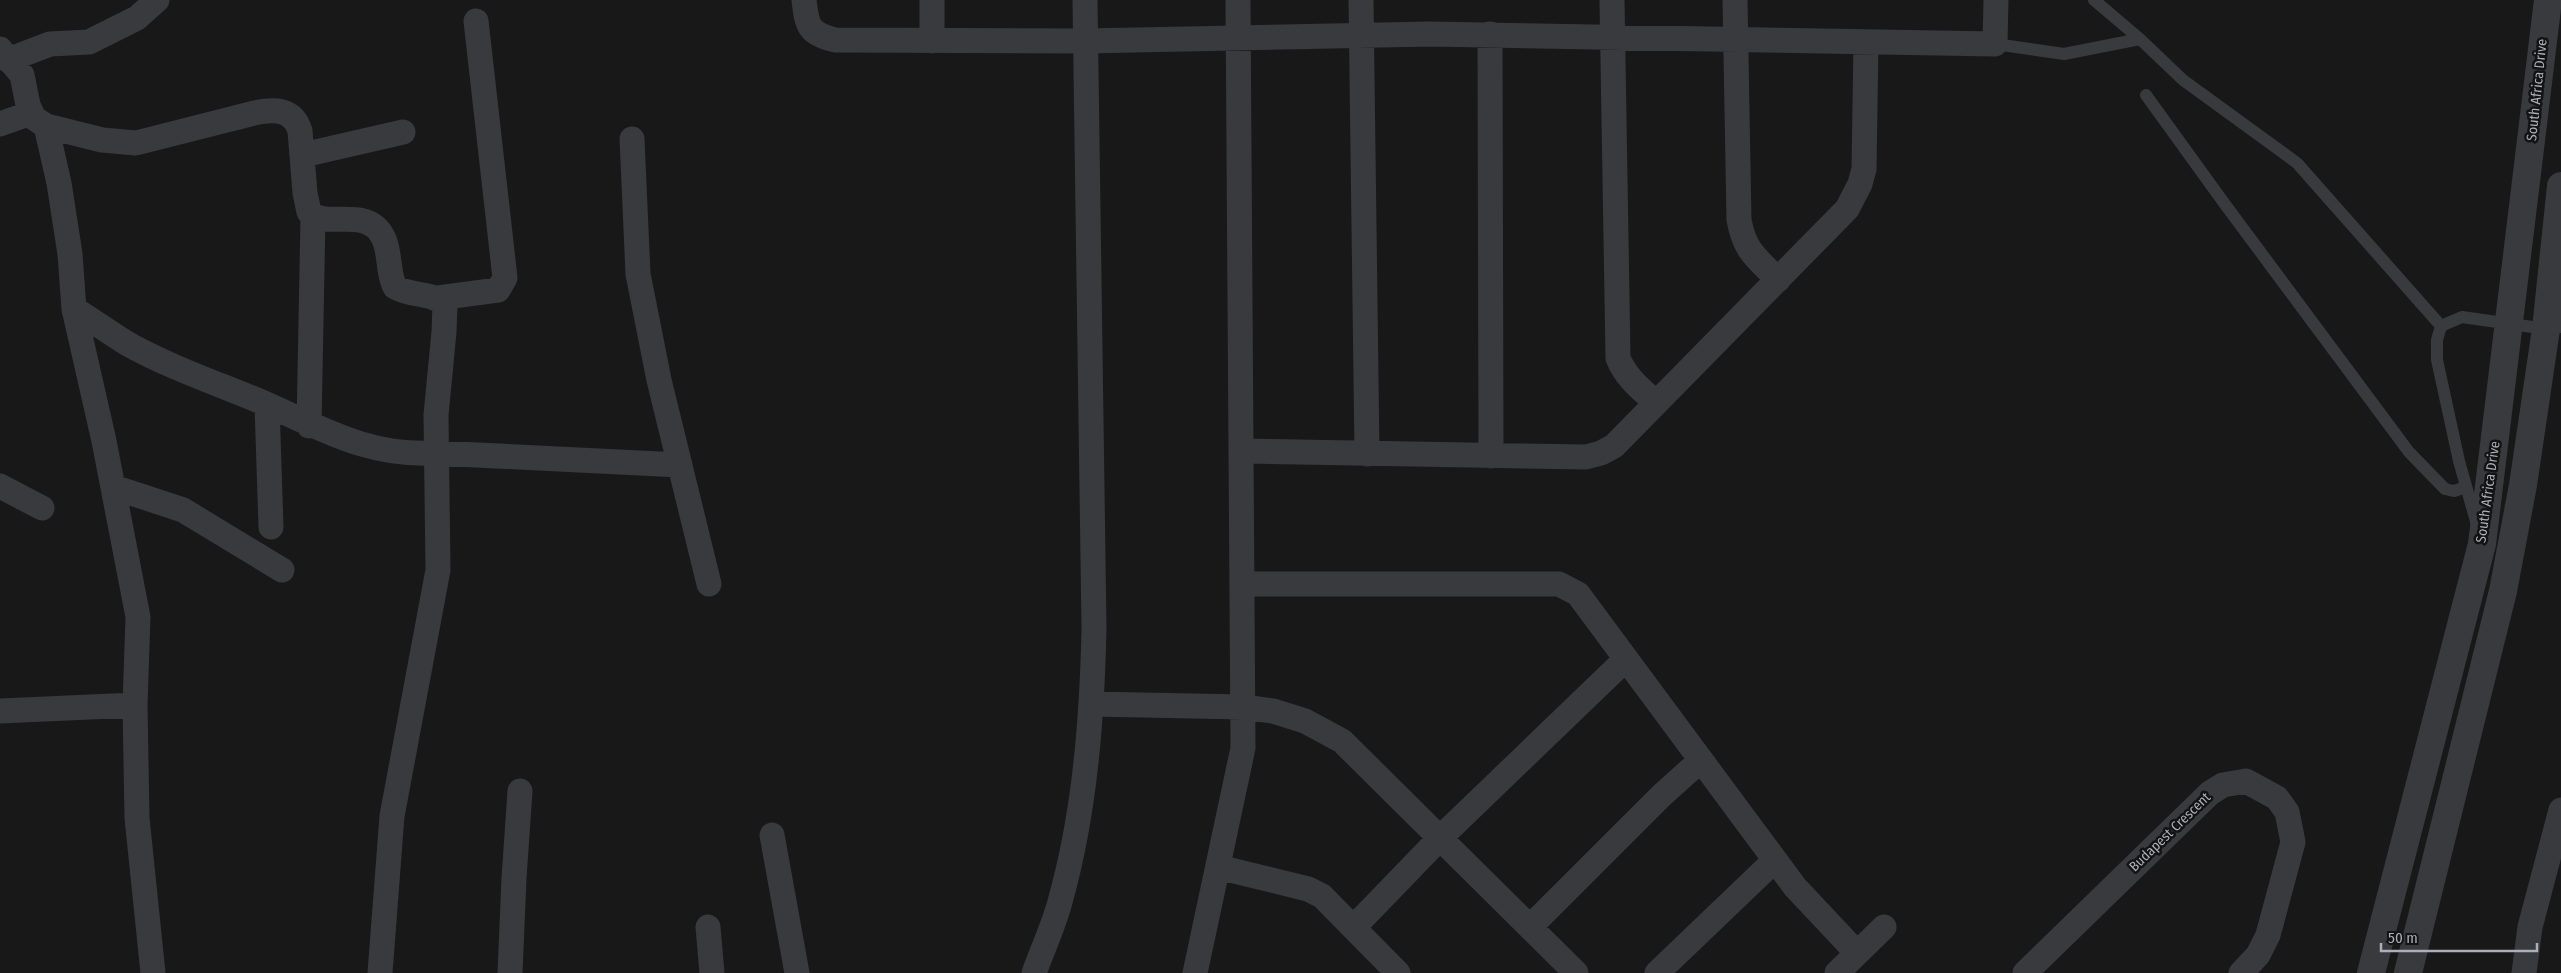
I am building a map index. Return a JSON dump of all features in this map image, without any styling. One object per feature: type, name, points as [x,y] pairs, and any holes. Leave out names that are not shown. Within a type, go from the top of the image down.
[{"type":"street","points":[[153,973],[136,818],[135,705],[138,617],[113,487],[74,308],[69,246],[59,183],[22,75],[4,54],[50,44],[89,42],[137,18],[157,0]]},
{"type":"street","points":[[804,0],[806,21],[813,32],[822,37],[835,40],[1085,41],[1490,34],[1995,44],[1996,0]]},
{"type":"street","points":[[932,0],[932,40]]},
{"type":"street","points":[[1034,973],[1061,898],[1079,808],[1088,750],[1091,704],[1094,629],[1085,0]]},
{"type":"street","points":[[1195,973],[1243,748],[1238,0]]},
{"type":"street","points":[[1361,0],[1367,454]]},
{"type":"street","points":[[1612,0],[1618,358],[1623,371],[1656,403]]},
{"type":"street","points":[[1735,0],[1738,220],[1743,240],[1750,252],[1778,280]]},
{"type":"street","name":"South Africa Drive","points":[[2371,973],[2482,544],[2548,0]]},
{"type":"street","points":[[0,124],[39,120],[102,140],[136,143],[274,110],[285,112],[297,122],[303,155],[305,192],[309,212],[314,217],[354,219],[373,226],[384,238],[395,287],[412,294],[438,298],[498,290],[505,278],[476,21]]},
{"type":"street","points":[[1490,34],[1491,456]]},
{"type":"street","points":[[1242,451],[1586,457],[1601,453],[1614,446],[1847,209],[1860,184],[1864,169],[1866,42]]},
{"type":"street","points":[[303,155],[403,132]]},
{"type":"street","points":[[632,139],[638,274],[659,380],[709,584]]},
{"type":"street","points":[[2408,973],[2504,591],[2553,328],[2561,186]]},
{"type":"street","points":[[309,426],[314,217]]},
{"type":"street","points":[[380,973],[392,816],[438,570],[436,415],[445,318],[444,304],[438,298]]},
{"type":"street","points":[[74,308],[129,344],[177,368],[267,405],[309,426],[370,447],[408,455],[436,453],[680,465]]},
{"type":"street","points":[[267,405],[271,526]]},
{"type":"street","points":[[0,486],[42,508]]},
{"type":"street","points":[[113,487],[183,510],[282,570]]},
{"type":"street","points":[[1243,584],[1559,584],[1578,594],[1795,887],[1857,953]]},
{"type":"street","points":[[1354,927],[1440,838],[1626,659]]},
{"type":"street","points":[[1091,704],[1244,707],[1273,710],[1305,721],[1342,741],[1576,973]]},
{"type":"street","points":[[0,711],[135,705]]},
{"type":"street","points":[[1530,927],[1661,796],[1701,760]]},
{"type":"street","name":"Budapest Crescent","points":[[2025,973],[2210,793],[2223,785],[2246,780],[2276,798],[2287,812],[2292,828],[2293,842],[2266,941],[2258,955],[2240,973]]},
{"type":"street","points":[[510,973],[520,791]]},
{"type":"street","points":[[2524,973],[2530,927],[2561,810]]},
{"type":"street","points":[[772,835],[797,973]]},
{"type":"street","points":[[1657,973],[1775,860]]},
{"type":"street","points":[[1218,867],[1308,889],[1322,896],[1398,973]]},
{"type":"street","points":[[708,927],[712,973]]},
{"type":"street","points":[[1837,973],[1884,927]]},
{"type":"lane","points":[[2094,0],[2184,80],[2297,163],[2441,326]]},
{"type":"lane","points":[[1995,44],[2064,54],[2140,39]]},
{"type":"lane","points":[[2146,95],[2224,204],[2409,452],[2445,489],[2454,491],[2466,487]]},
{"type":"lane","points":[[2441,326],[2462,317],[2553,328]]},
{"type":"lane","points":[[2441,326],[2437,340],[2438,360],[2466,487],[2482,544]]}]
